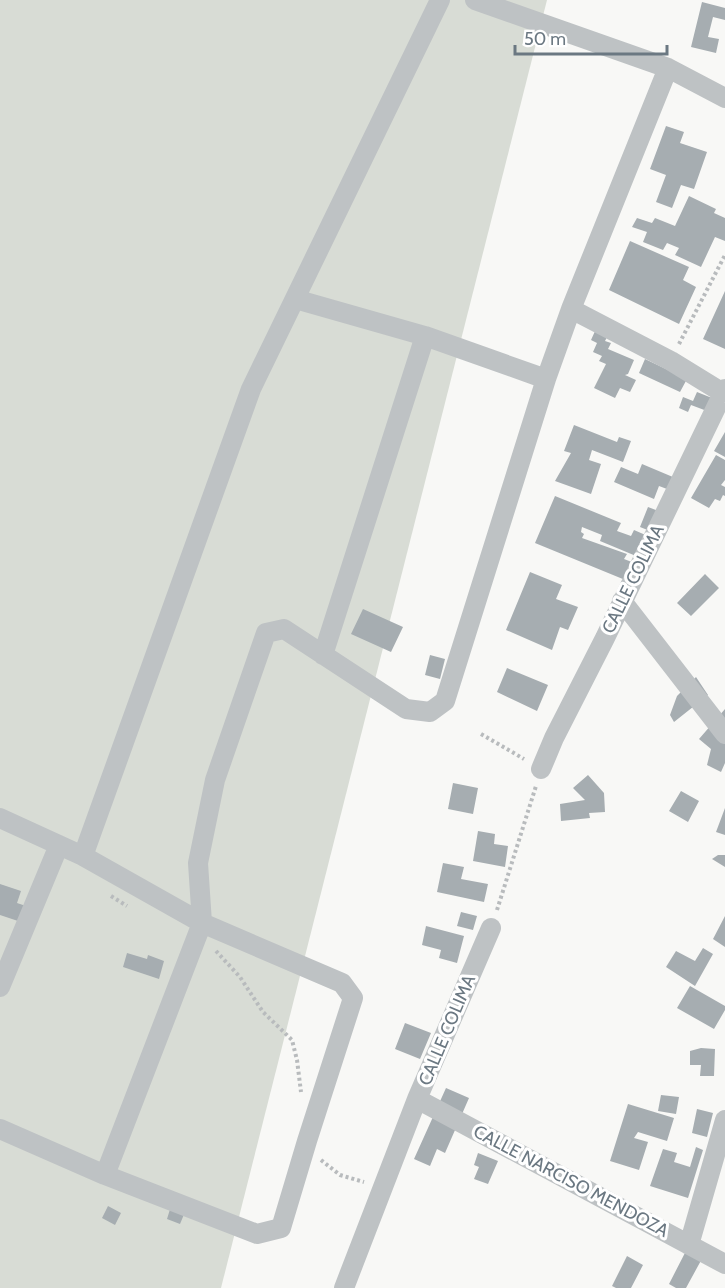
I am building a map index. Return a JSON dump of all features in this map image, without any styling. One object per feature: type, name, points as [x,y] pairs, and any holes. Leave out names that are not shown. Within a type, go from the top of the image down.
[{"type":"street","points":[[83,856],[251,389],[440,0]]},
{"type":"street","points":[[475,0],[668,68],[725,98]]},
{"type":"street","points":[[105,1175],[201,927],[198,863],[215,780],[266,633],[285,629],[406,709],[430,712],[445,701],[546,379],[571,309],[668,68]]},
{"type":"street","points":[[295,299],[425,336],[546,379]]},
{"type":"street","points":[[571,309],[724,391]]},
{"type":"street","points":[[323,655],[425,336]]},
{"type":"street","name":"CALLE COLIMA","points":[[542,769],[554,738],[724,391]]},
{"type":"street","points":[[622,601],[725,734]]},
{"type":"street","points":[[0,818],[83,856],[201,927],[342,983],[353,998],[281,1228],[257,1234],[105,1175],[0,1129]]},
{"type":"street","points":[[0,987],[59,845]]},
{"type":"street","name":"CALLE COLIMA","points":[[344,1288],[417,1099],[491,928]]},
{"type":"street","name":"CALLE NARCISO MENDOZA","points":[[417,1099],[725,1264]]},
{"type":"street","points":[[689,1245],[725,1120]]},
{"type":"path","points":[[671,361],[725,255]]},
{"type":"path","points":[[481,734],[542,769],[491,928]]},
{"type":"path","points":[[201,927],[240,977],[263,1012],[292,1040],[301,1095]]},
{"type":"path","points":[[307,1141],[323,1162],[340,1175],[364,1182],[386,1180]]},
{"type":"shaded area","points":[[0,0],[547,0],[221,1288],[0,1288]]},
{"type":"building","points":[[702,2],[725,8],[725,20],[713,17],[708,37],[719,39],[716,53],[691,47]]},
{"type":"building","points":[[666,126],[684,132],[680,143],[707,152],[694,189],[681,185],[672,208],[656,202],[666,175],[650,169]]},
{"type":"building","points":[[689,196],[716,209],[714,213],[725,218],[725,241],[715,237],[701,267],[675,255],[679,248],[667,243],[663,250],[643,242],[647,232],[632,227],[637,218],[652,223],[655,218],[675,226]]},
{"type":"building","points":[[630,241],[689,267],[683,280],[696,287],[679,324],[609,290]]},
{"type":"building","points":[[725,291],[725,349],[703,339]]},
{"type":"building","points":[[596,329],[608,335],[605,341],[611,343],[608,349],[634,360],[628,374],[625,375],[636,380],[630,392],[620,388],[615,398],[594,388],[606,364],[599,361],[602,356],[593,352],[597,343],[591,340]]},
{"type":"building","points":[[645,359],[687,379],[680,392],[639,373]]},
{"type":"building","points":[[697,392],[712,398],[707,411],[691,405],[688,412],[679,408],[683,397],[693,401]]},
{"type":"building","points":[[574,425],[617,442],[619,437],[631,441],[623,462],[592,450],[589,460],[601,464],[591,494],[555,481],[571,453],[564,451]]},
{"type":"building","points":[[725,432],[725,457],[714,451]]},
{"type":"building","points":[[716,455],[725,460],[725,480],[721,485],[725,487],[725,496],[723,495],[720,501],[715,499],[709,508],[691,498]]},
{"type":"building","points":[[642,464],[680,480],[667,489],[659,486],[654,499],[614,482],[621,467],[638,474]]},
{"type":"building","points":[[555,496],[621,523],[617,531],[631,536],[634,530],[657,540],[648,561],[600,541],[602,535],[582,527],[581,532],[584,534],[582,538],[627,554],[624,559],[642,566],[635,584],[535,543]]},
{"type":"building","points":[[648,507],[669,515],[660,535],[640,527]]},
{"type":"building","points":[[530,572],[562,585],[556,599],[578,607],[568,630],[560,627],[552,650],[506,630]]},
{"type":"building","points":[[705,574],[719,588],[691,616],[677,603]]},
{"type":"building","points":[[363,609],[403,627],[391,652],[351,634]]},
{"type":"building","points":[[430,655],[445,659],[440,679],[425,675]]},
{"type":"building","points":[[507,668],[548,685],[537,711],[497,692]]},
{"type":"building","points":[[696,677],[708,695],[674,722],[670,715],[677,696]]},
{"type":"building","points":[[725,709],[725,763],[721,772],[707,765],[711,749],[699,739]]},
{"type":"building","points":[[588,775],[604,793],[605,812],[589,813],[590,818],[561,821],[560,804],[585,800],[573,788]]},
{"type":"building","points":[[453,783],[478,788],[473,814],[448,809]]},
{"type":"building","points":[[681,791],[699,801],[688,822],[669,811]]},
{"type":"building","points":[[725,808],[725,835],[716,832]]},
{"type":"building","points":[[478,831],[495,834],[494,844],[508,846],[505,867],[473,861]]},
{"type":"building","points":[[718,855],[725,855],[725,867],[712,859]]},
{"type":"building","points":[[443,863],[464,867],[461,879],[488,884],[484,902],[437,892]]},
{"type":"building","points":[[0,884],[21,891],[17,903],[29,907],[24,923],[0,915]]},
{"type":"building","points":[[461,912],[477,916],[473,930],[457,926]]},
{"type":"building","points":[[725,916],[725,947],[713,939]]},
{"type":"building","points":[[426,926],[464,936],[457,963],[439,958],[441,950],[422,945]]},
{"type":"building","points":[[703,948],[713,954],[695,986],[666,967],[676,951],[695,961]]},
{"type":"building","points":[[127,953],[147,959],[148,955],[164,961],[159,979],[123,967]]},
{"type":"building","points":[[690,986],[725,1006],[714,1029],[677,1008]]},
{"type":"building","points":[[405,1023],[431,1033],[420,1059],[395,1049]]},
{"type":"building","points":[[701,1048],[715,1049],[714,1076],[700,1076],[701,1065],[690,1065],[690,1051]]},
{"type":"building","points":[[446,1088],[469,1098],[445,1153],[437,1149],[430,1166],[414,1159]]},
{"type":"building","points":[[661,1095],[679,1097],[676,1114],[658,1111]]},
{"type":"building","points":[[628,1104],[674,1118],[667,1141],[638,1132],[634,1138],[648,1142],[639,1170],[610,1161]]},
{"type":"building","points":[[697,1109],[713,1113],[707,1137],[692,1133]]},
{"type":"building","points":[[696,1147],[703,1150],[688,1198],[650,1186],[663,1149],[677,1153],[674,1162],[690,1167]]},
{"type":"building","points":[[478,1153],[498,1161],[488,1184],[474,1179],[479,1167],[474,1165]]},
{"type":"building","points":[[108,1206],[121,1213],[115,1225],[102,1218]]},
{"type":"building","points":[[171,1206],[185,1212],[180,1224],[167,1219]]},
{"type":"building","points":[[688,1247],[704,1255],[686,1288],[676,1288],[669,1284]]},
{"type":"building","points":[[627,1256],[643,1265],[631,1288],[616,1288],[612,1286]]}]
